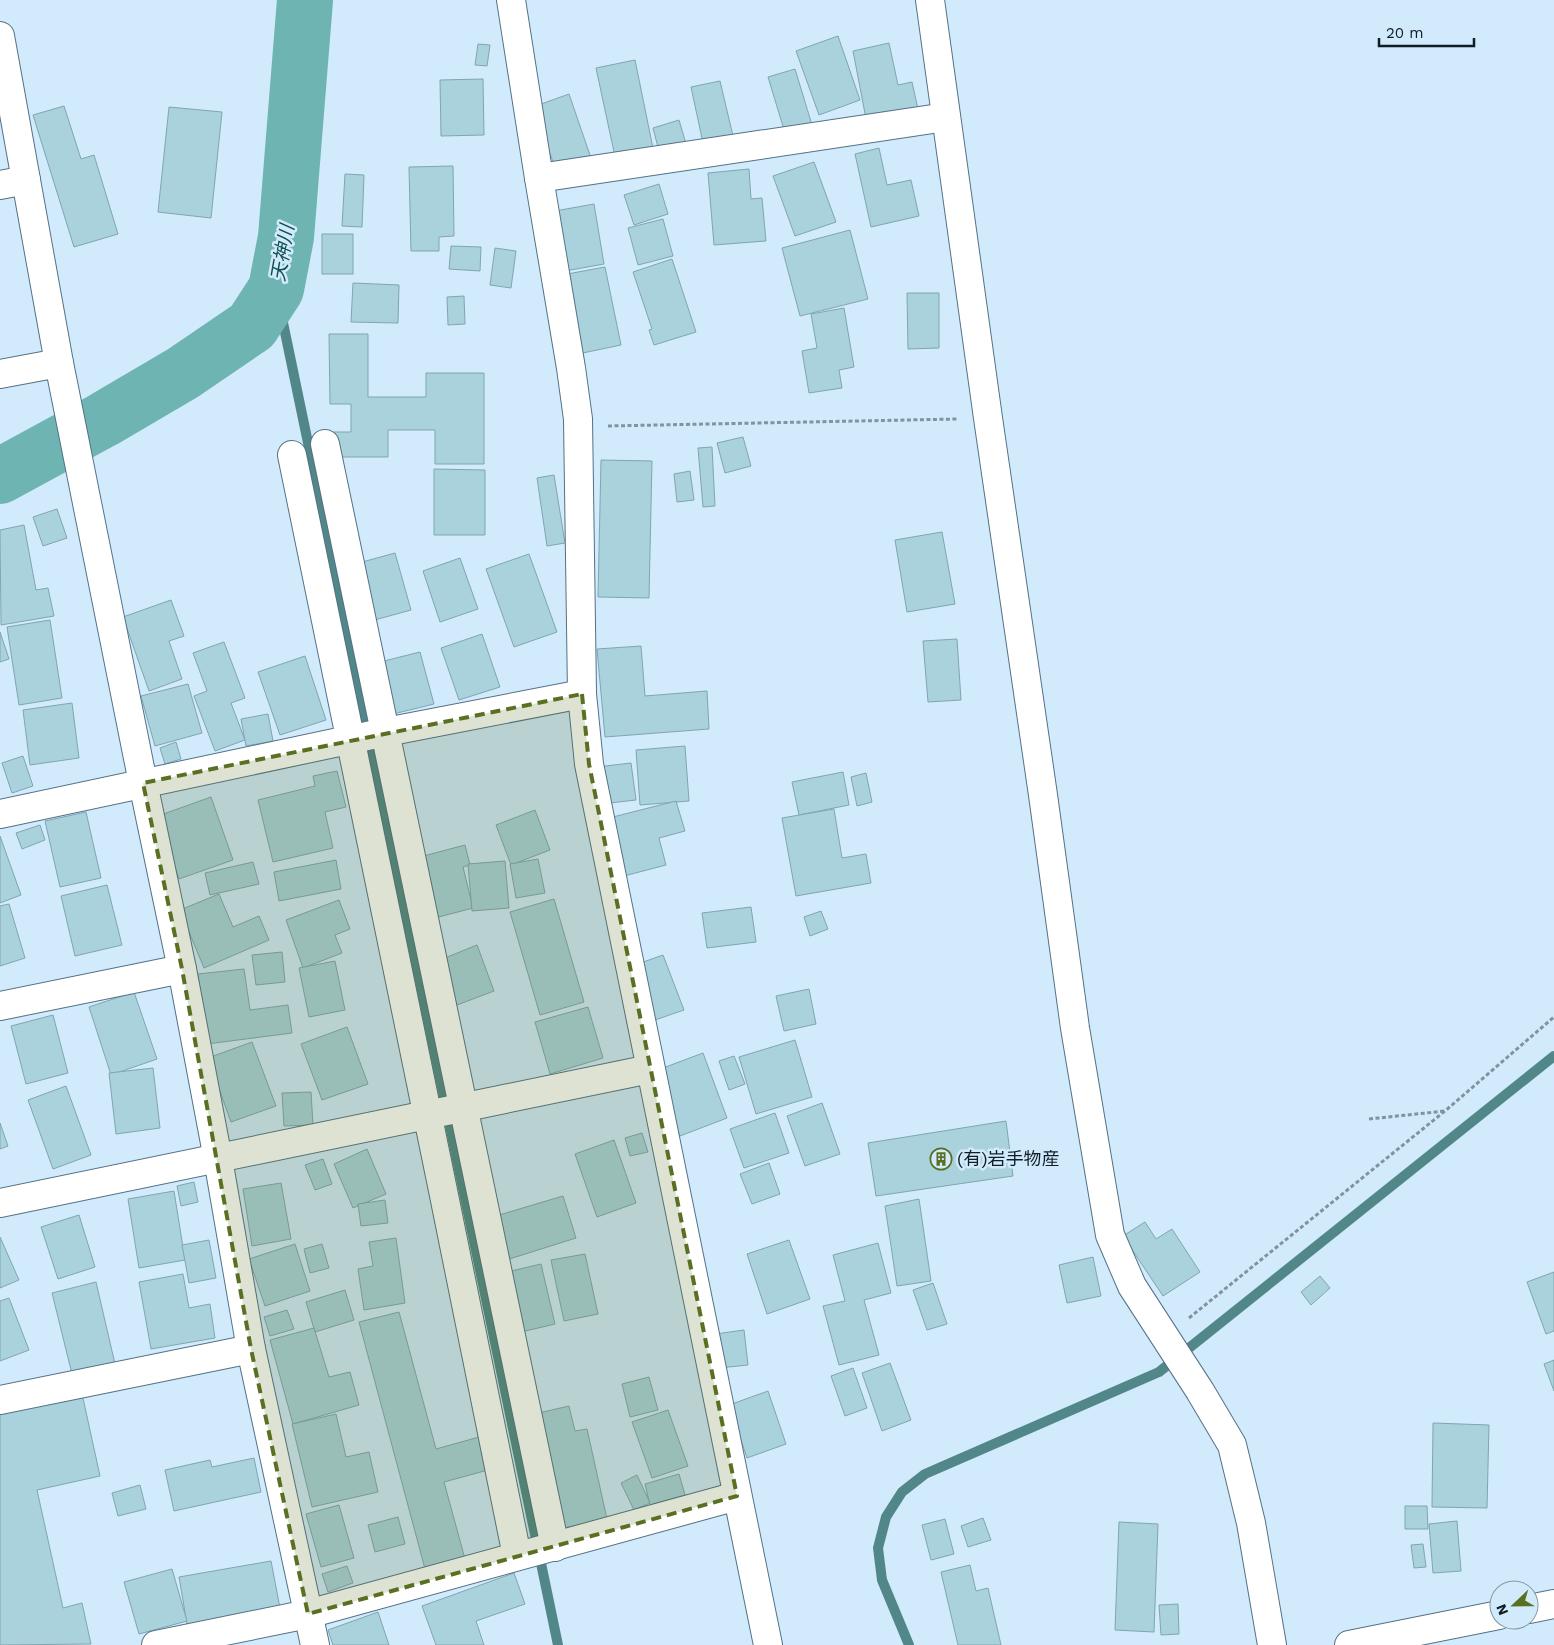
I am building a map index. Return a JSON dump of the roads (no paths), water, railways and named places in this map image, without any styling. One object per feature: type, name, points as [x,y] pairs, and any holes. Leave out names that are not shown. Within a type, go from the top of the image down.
[{"type":"street","points":[[511,0],[538,178],[571,368],[578,427],[582,694],[588,764],[768,1645]]},
{"type":"street","points":[[930,0],[1075,1028],[1110,1235],[1132,1286],[1232,1445],[1251,1523],[1272,1645]]},
{"type":"street","points":[[0,36],[13,182],[59,363],[182,969],[218,1158],[251,1349],[315,1645]]},
{"type":"street","points":[[538,178],[946,117]]},
{"type":"street","points":[[0,374],[59,363]]},
{"type":"street","points":[[325,444],[555,1547]]},
{"type":"street","points":[[292,455],[352,739],[517,1556]]},
{"type":"street","points":[[0,814],[352,739],[582,694]]},
{"type":"street","points":[[0,1006],[182,969]]},
{"type":"street","points":[[0,1203],[650,1069]]},
{"type":"street","points":[[0,1400],[251,1349]]},
{"type":"street","points":[[156,1645],[308,1614],[737,1496]]},
{"type":"street","points":[[1539,1607],[1554,1604]]},
{"type":"street","points":[[1349,1645],[1489,1617]]},
{"type":"waterway","name":"天神川","points":[[0,476],[103,420],[183,373],[252,326],[276,289],[286,237],[305,0]]},
{"type":"waterway","points":[[276,289],[558,1645]]},
{"type":"waterway","points":[[909,1645],[882,1580],[878,1548],[886,1517],[902,1492],[925,1474],[1159,1372],[1554,1056]]},
{"type":"place","name":"(有)岩手物産","points":[[941,1159]]}]
